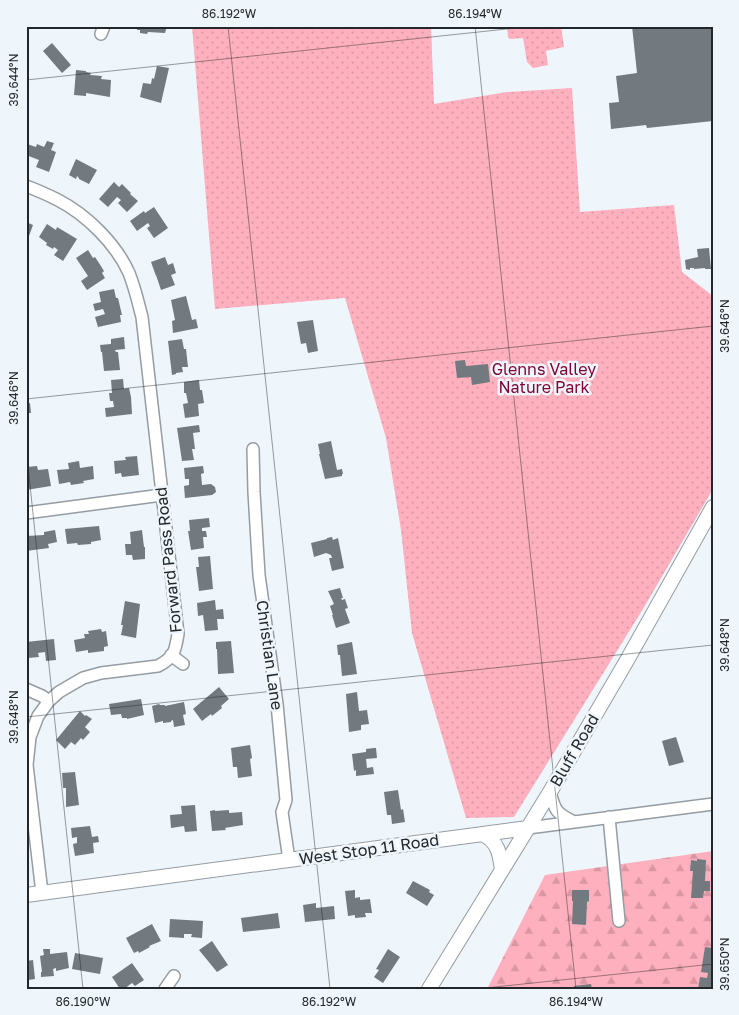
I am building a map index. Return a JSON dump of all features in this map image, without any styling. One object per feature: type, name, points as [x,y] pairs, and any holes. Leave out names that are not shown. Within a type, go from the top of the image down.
[{"type":"main road","name":"Bluff Road","points":[[429,989],[550,792],[713,507]]},
{"type":"main road","name":"West Stop 11 Road","points":[[26,895],[528,828]]},
{"type":"main road","points":[[482,834],[488,836],[498,848],[502,870]]},
{"type":"street","name":"Forward Pass Road","points":[[26,186],[59,200],[88,220],[112,246],[128,271],[136,292],[142,317],[178,634],[175,651],[166,662],[158,666],[101,673],[83,678],[59,692],[49,701],[38,716],[30,737],[27,764],[42,892]]},
{"type":"street","name":"Christian Lane","points":[[253,449],[259,575],[277,704],[286,800],[282,812],[289,860]]},
{"type":"street","points":[[26,513],[162,496]]},
{"type":"street","points":[[171,656],[183,664]]},
{"type":"street","points":[[26,689],[49,701]]},
{"type":"street","points":[[550,792],[554,807],[559,814],[574,822]]},
{"type":"street","name":"West Stop 11 Road","points":[[528,828],[713,804]]},
{"type":"street","points":[[609,817],[619,921]]},
{"type":"street","points":[[165,989],[174,976]]},
{"type":"green space","name":"Glenns Valley Nature Park","points":[[192,26],[431,26],[434,104],[507,92],[572,88],[580,212],[674,205],[682,272],[713,296],[713,489],[643,609],[514,817],[466,818],[412,633],[401,530],[386,438],[345,298],[215,309]]},
{"type":"green space","points":[[507,26],[561,26],[564,47],[546,51],[548,65],[533,68],[527,62],[523,38],[510,39]]},
{"type":"green space","points":[[713,851],[713,989],[487,989],[545,875]]},
{"type":"building","points":[[137,26],[167,26],[165,33],[148,32],[147,34],[140,33],[140,30],[137,30]]},
{"type":"building","points":[[632,26],[713,26],[713,121],[647,128],[646,125],[611,129],[609,103],[619,102],[616,76],[637,73]]},
{"type":"building","points":[[52,43],[71,65],[62,73],[43,51]]},
{"type":"building","points":[[157,66],[169,68],[161,103],[140,97],[143,83],[151,84]]},
{"type":"building","points":[[76,70],[86,71],[91,73],[90,75],[102,76],[101,79],[111,80],[110,97],[86,93],[86,96],[74,95]]},
{"type":"building","points":[[47,141],[54,143],[51,150],[56,152],[49,172],[36,167],[39,160],[26,155],[27,144],[36,147],[37,144],[44,147]]},
{"type":"building","points":[[76,159],[97,170],[89,184],[77,176],[76,179],[69,175]]},
{"type":"building","points":[[114,182],[119,187],[122,184],[138,201],[127,212],[118,203],[121,200],[117,197],[108,207],[99,199]]},
{"type":"building","points":[[154,207],[168,228],[154,238],[147,228],[150,226],[148,223],[137,231],[130,221],[144,211],[145,213]]},
{"type":"building","points":[[26,222],[33,225],[29,236],[26,234]]},
{"type":"building","points":[[47,224],[56,230],[57,227],[77,239],[63,261],[54,255],[58,250],[46,245],[47,243],[39,237]]},
{"type":"building","points":[[709,248],[711,269],[686,269],[685,260],[698,257],[697,249]]},
{"type":"building","points":[[88,250],[104,271],[102,273],[105,278],[87,290],[81,281],[88,276],[76,258]]},
{"type":"building","points":[[165,257],[168,265],[173,263],[176,273],[171,275],[175,285],[161,290],[151,262]]},
{"type":"building","points":[[114,289],[122,315],[120,315],[121,322],[98,327],[95,317],[105,314],[103,309],[95,311],[93,304],[101,302],[99,292]]},
{"type":"building","points":[[186,296],[192,320],[196,319],[198,328],[173,333],[172,321],[175,320],[171,300]]},
{"type":"building","points":[[313,320],[318,351],[308,353],[306,343],[301,344],[297,322]]},
{"type":"building","points":[[124,337],[125,349],[115,350],[118,352],[120,370],[104,371],[100,345],[111,344],[111,339]]},
{"type":"building","points":[[182,339],[184,349],[186,349],[188,367],[182,367],[183,372],[172,375],[168,341]]},
{"type":"building","points":[[465,360],[466,366],[488,364],[490,382],[472,385],[471,377],[457,378],[455,361]]},
{"type":"building","points":[[123,379],[124,389],[129,388],[132,414],[106,417],[105,408],[114,407],[113,401],[110,401],[109,393],[112,393],[111,380]]},
{"type":"building","points":[[199,380],[204,403],[198,404],[199,416],[185,418],[183,404],[188,403],[186,393],[184,393],[184,382]]},
{"type":"building","points":[[30,403],[31,413],[26,413],[26,404]]},
{"type":"building","points":[[199,425],[200,432],[193,433],[195,449],[192,449],[194,460],[182,461],[177,428]]},
{"type":"building","points":[[331,441],[337,470],[342,469],[343,474],[342,476],[325,479],[318,444]]},
{"type":"building","points":[[137,456],[139,475],[122,477],[121,473],[115,474],[114,461],[126,460],[125,457]]},
{"type":"building","points":[[79,461],[80,468],[93,466],[94,479],[71,485],[70,482],[59,484],[57,470],[69,469],[68,463]]},
{"type":"building","points":[[37,466],[38,470],[48,469],[51,486],[26,490],[27,467]]},
{"type":"building","points":[[203,466],[204,473],[201,474],[202,485],[211,484],[215,487],[216,492],[212,495],[185,498],[184,486],[189,485],[189,479],[185,479],[184,468]]},
{"type":"building","points":[[209,518],[210,527],[202,528],[202,531],[206,531],[207,537],[203,537],[204,548],[191,550],[188,531],[190,531],[189,520]]},
{"type":"building","points":[[99,526],[101,540],[91,542],[91,544],[67,544],[65,529]]},
{"type":"building","points":[[55,530],[57,542],[48,544],[49,548],[26,551],[26,536],[44,535],[44,532]]},
{"type":"building","points":[[142,530],[145,559],[133,560],[132,555],[126,555],[125,544],[131,544],[130,532]]},
{"type":"building","points":[[332,537],[333,540],[338,538],[344,568],[332,571],[329,558],[332,558],[331,555],[326,553],[314,557],[311,543]]},
{"type":"building","points":[[210,556],[213,589],[199,591],[196,567],[199,567],[198,557]]},
{"type":"building","points":[[340,588],[343,598],[341,598],[342,600],[345,599],[348,608],[345,609],[350,623],[336,628],[330,606],[334,604],[328,591]]},
{"type":"building","points":[[215,600],[216,610],[223,609],[224,619],[217,619],[218,630],[205,631],[203,615],[198,616],[197,603]]},
{"type":"building","points":[[125,601],[140,604],[136,638],[121,635]]},
{"type":"building","points":[[101,629],[102,632],[106,631],[108,646],[104,647],[104,651],[88,653],[88,650],[76,652],[74,640],[85,638],[84,634],[89,634],[88,631]]},
{"type":"building","points":[[54,639],[56,660],[46,661],[45,652],[38,653],[39,657],[28,658],[26,642]]},
{"type":"building","points":[[231,641],[234,673],[218,674],[216,642]]},
{"type":"building","points":[[352,642],[357,674],[342,676],[337,645]]},
{"type":"building","points":[[219,687],[229,699],[221,706],[222,708],[202,721],[193,709]]},
{"type":"building","points":[[357,692],[359,711],[367,710],[369,724],[361,725],[361,730],[349,732],[346,694]]},
{"type":"building","points":[[141,699],[144,715],[127,719],[122,718],[121,714],[111,715],[109,704]]},
{"type":"building","points":[[184,702],[186,714],[183,715],[185,725],[174,727],[173,720],[171,722],[155,723],[152,706],[159,704],[165,706]]},
{"type":"building","points":[[80,711],[92,719],[85,727],[90,732],[83,740],[81,738],[75,745],[71,742],[65,749],[56,740]]},
{"type":"building","points":[[676,737],[684,762],[669,766],[662,741]]},
{"type":"building","points":[[250,745],[252,776],[238,778],[237,767],[233,767],[231,748]]},
{"type":"building","points":[[376,748],[377,758],[366,759],[367,768],[373,767],[374,774],[356,776],[352,754]]},
{"type":"building","points":[[75,772],[79,805],[66,807],[66,788],[63,788],[62,773]]},
{"type":"building","points":[[398,790],[405,822],[392,824],[391,815],[387,815],[384,792]]},
{"type":"building","points":[[195,805],[197,831],[185,832],[184,826],[171,828],[170,815],[182,814],[181,806]]},
{"type":"building","points":[[229,810],[229,813],[242,812],[243,825],[225,828],[226,830],[212,831],[210,811]]},
{"type":"building","points":[[90,826],[92,837],[98,836],[99,842],[93,843],[94,853],[75,856],[73,844],[77,843],[77,837],[72,838],[71,828]]},
{"type":"building","points":[[697,859],[706,860],[705,881],[710,881],[710,891],[704,891],[703,898],[691,898],[693,871],[690,871],[691,860],[697,861]]},
{"type":"building","points":[[413,881],[430,890],[429,892],[434,895],[427,906],[406,893]]},
{"type":"building","points":[[355,890],[355,898],[360,897],[360,900],[370,899],[372,913],[365,913],[366,917],[355,918],[355,915],[348,916],[345,891]]},
{"type":"building","points":[[572,890],[589,890],[586,925],[572,924]]},
{"type":"building","points":[[316,903],[316,908],[334,906],[335,919],[305,922],[303,905]]},
{"type":"building","points":[[278,913],[280,928],[243,932],[241,918]]},
{"type":"building","points":[[170,919],[203,921],[202,938],[191,937],[192,934],[184,934],[184,938],[169,937]]},
{"type":"building","points":[[152,924],[161,941],[139,953],[138,951],[134,953],[126,938]]},
{"type":"building","points":[[212,941],[228,965],[217,972],[199,950]]},
{"type":"building","points":[[705,947],[713,948],[711,989],[698,989],[700,977],[707,978],[708,973],[701,972]]},
{"type":"building","points":[[43,949],[50,949],[50,954],[67,952],[69,968],[56,971],[56,968],[53,969],[54,976],[41,977],[40,956],[44,955]]},
{"type":"building","points":[[388,949],[400,957],[383,983],[374,977],[379,970],[376,969]]},
{"type":"building","points":[[75,953],[103,958],[100,974],[72,969]]},
{"type":"building","points":[[33,960],[35,979],[28,980],[28,977],[26,978],[26,961]]},
{"type":"building","points":[[132,963],[144,980],[135,986],[132,983],[124,989],[120,989],[112,977]]},
{"type":"building","points":[[591,984],[592,989],[574,989],[574,986]]}]
